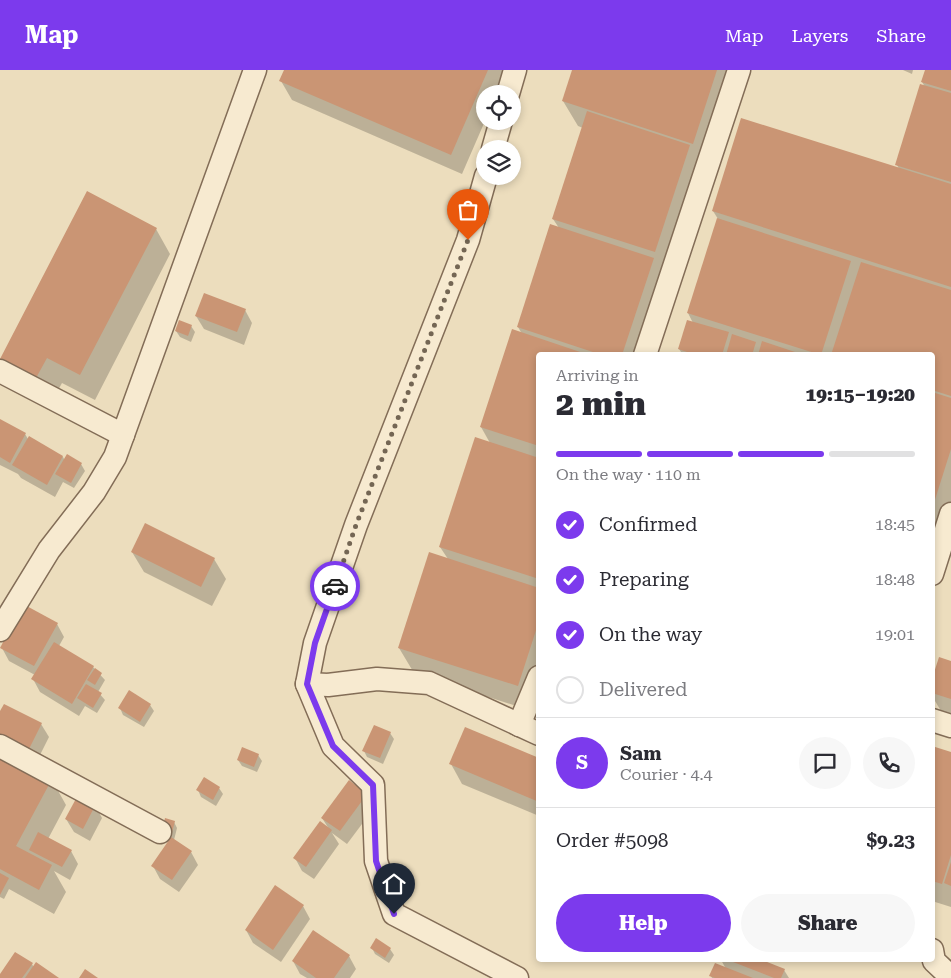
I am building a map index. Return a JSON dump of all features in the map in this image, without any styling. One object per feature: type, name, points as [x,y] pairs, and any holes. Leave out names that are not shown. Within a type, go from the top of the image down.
[{"type":"street","points":[[0,630],[49,550],[94,492],[115,457],[255,70]]},
{"type":"street","points":[[511,85],[515,70]]},
{"type":"street","points":[[646,352],[739,70]]},
{"type":"street","points":[[483,185],[468,240],[356,525],[315,643],[307,684],[333,746],[373,785],[376,861],[394,914],[516,978]]},
{"type":"street","points":[[0,371],[123,435]]},
{"type":"street","points":[[935,565],[951,514]]},
{"type":"street","points":[[307,684],[328,685],[377,679],[429,683],[529,729],[536,693]]},
{"type":"street","points":[[935,721],[951,726]]},
{"type":"street","points":[[0,746],[160,832]]},
{"type":"street","points":[[934,962],[951,978]]},
{"type":"building","points":[[284,70],[488,70],[481,85],[476,85],[476,98],[451,155],[279,81]]},
{"type":"building","points":[[572,70],[717,70],[693,144],[562,101]]},
{"type":"building","points":[[925,70],[951,70],[951,91],[921,82]]},
{"type":"building","points":[[920,84],[951,93],[951,182],[895,165]]},
{"type":"building","points":[[587,111],[690,145],[655,252],[552,219]]},
{"type":"building","points":[[741,118],[951,184],[951,287],[712,211]]},
{"type":"building","points":[[87,191],[157,228],[80,375],[47,358],[36,378],[0,359]]},
{"type":"building","points":[[717,218],[851,261],[822,352],[811,352],[687,313]]},
{"type":"building","points":[[550,224],[654,258],[623,352],[593,352],[517,327]]},
{"type":"building","points":[[861,262],[951,290],[951,396],[935,391],[935,352],[832,352]]},
{"type":"building","points":[[204,293],[246,309],[237,332],[195,316]]},
{"type":"building","points":[[179,320],[192,325],[188,336],[175,331]]},
{"type":"building","points":[[687,320],[729,332],[723,352],[687,352],[678,349]]},
{"type":"building","points":[[512,329],[580,352],[536,352],[536,445],[480,427]]},
{"type":"building","points":[[732,334],[756,342],[753,352],[727,352]]},
{"type":"building","points":[[762,341],[795,352],[759,352]]},
{"type":"building","points":[[935,393],[951,398],[951,449],[935,500]]},
{"type":"building","points":[[0,419],[26,433],[10,463],[0,457]]},
{"type":"building","points":[[29,436],[63,456],[47,485],[12,465]]},
{"type":"building","points":[[475,437],[536,457],[536,578],[439,547]]},
{"type":"building","points":[[67,454],[82,463],[71,483],[55,474]]},
{"type":"building","points":[[145,523],[215,558],[201,587],[131,552]]},
{"type":"building","points":[[429,552],[536,587],[536,630],[518,686],[398,648]]},
{"type":"building","points":[[23,604],[58,623],[34,666],[0,648]]},
{"type":"building","points":[[54,642],[94,666],[72,704],[31,679]]},
{"type":"building","points":[[939,657],[951,661],[951,699],[935,694],[935,670]]},
{"type":"building","points":[[95,668],[102,673],[95,685],[87,680]]},
{"type":"building","points":[[86,684],[102,693],[93,708],[77,698]]},
{"type":"building","points":[[129,690],[151,704],[140,722],[118,708]]},
{"type":"building","points":[[4,704],[42,723],[29,749],[0,734],[0,711]]},
{"type":"building","points":[[374,725],[391,732],[380,758],[362,751]]},
{"type":"building","points":[[465,727],[536,757],[536,801],[449,764]]},
{"type":"building","points":[[242,747],[259,754],[254,767],[237,760]]},
{"type":"building","points":[[935,747],[951,752],[951,855],[942,884],[935,882]]},
{"type":"building","points":[[0,750],[52,779],[16,846],[52,865],[39,890],[0,869]]},
{"type":"building","points":[[204,777],[220,787],[213,800],[196,790]]},
{"type":"building","points":[[349,780],[367,794],[340,831],[321,818]]},
{"type":"building","points":[[78,795],[96,804],[83,829],[65,819]]},
{"type":"building","points":[[165,818],[175,821],[171,836],[161,833]]},
{"type":"building","points":[[320,821],[332,830],[306,867],[293,858]]},
{"type":"building","points":[[38,832],[72,850],[62,867],[29,850]]},
{"type":"building","points":[[171,837],[192,851],[172,880],[151,866]]},
{"type":"building","points":[[951,862],[951,886],[944,883]]},
{"type":"building","points":[[0,873],[9,878],[0,895]]},
{"type":"building","points":[[275,885],[304,905],[273,950],[245,930]]},
{"type":"building","points":[[313,930],[350,955],[334,978],[316,978],[292,961]]},
{"type":"building","points":[[376,938],[391,948],[385,958],[370,948]]},
{"type":"building","points":[[15,952],[33,963],[22,978],[0,978],[0,974]]},
{"type":"building","points":[[36,962],[59,978],[25,978]]},
{"type":"building","points":[[733,962],[767,962],[785,969],[781,978],[774,978]]},
{"type":"building","points":[[715,963],[753,978],[715,978],[709,976]]},
{"type":"building","points":[[85,969],[98,978],[79,978]]},
{"type":"way so far","points":[[335,586],[356,525],[468,240]]},
{"type":"route","points":[[335,586],[315,643],[307,684],[333,746],[373,785],[376,861],[394,914]]}]
